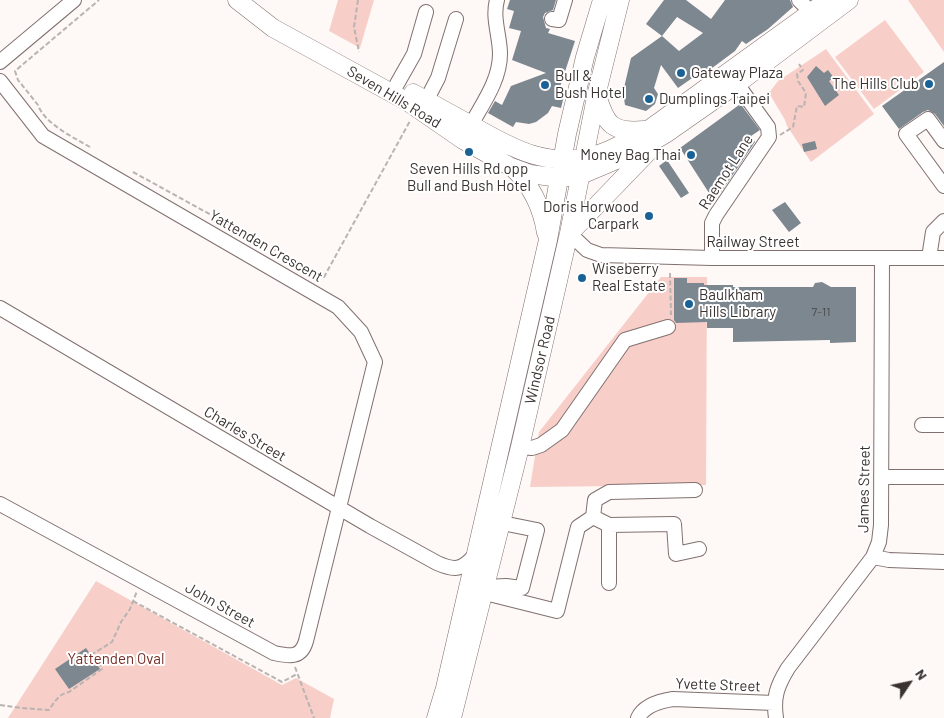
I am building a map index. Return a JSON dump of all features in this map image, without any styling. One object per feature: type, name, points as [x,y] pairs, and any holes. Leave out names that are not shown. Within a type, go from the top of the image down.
[{"type":"main road","name":"Seven Hills Road","points":[[237,0],[273,28],[408,102],[463,140],[511,167],[530,174],[559,178],[581,175],[633,153],[667,133]]},
{"type":"main road","name":"Seven Hills Road","points":[[254,0],[280,20],[505,145],[522,152],[551,159],[595,155],[618,147],[648,130],[805,6],[828,0]]},
{"type":"main road","name":"Windsor Road","points":[[436,718],[445,688],[548,240],[562,159],[585,57],[602,0]]},
{"type":"main road","name":"Windsor Road","points":[[452,718],[520,447],[569,233],[597,92],[620,0]]},
{"type":"main road","points":[[569,233],[667,133],[737,84],[849,0]]},
{"type":"main road","points":[[597,92],[605,119],[614,127],[627,132],[648,130]]},
{"type":"main road","points":[[511,167],[522,177],[538,203],[548,240]]},
{"type":"street","points":[[471,125],[494,83],[498,68],[500,55],[495,10],[497,0]]},
{"type":"street","points":[[552,18],[559,20],[565,0]]},
{"type":"street","points":[[0,62],[69,2]]},
{"type":"street","points":[[397,84],[414,54],[426,12]]},
{"type":"street","points":[[426,101],[438,78],[456,19]]},
{"type":"street","name":"Yattenden Crescent","points":[[0,81],[43,136],[338,307],[361,332],[375,362],[339,512]]},
{"type":"street","name":"Raemot Lane","points":[[712,258],[712,223],[770,132],[766,123],[737,84]]},
{"type":"street","points":[[944,141],[928,119],[906,134],[944,186]]},
{"type":"street","points":[[929,258],[933,232],[944,221]]},
{"type":"street","name":"Railway Street","points":[[569,233],[592,253],[601,255],[712,258],[944,258]]},
{"type":"street","name":"James Street","points":[[776,718],[774,703],[779,683],[788,668],[873,557],[879,542],[881,525],[882,258]]},
{"type":"street","name":"Charles Street","points":[[0,308],[339,512],[448,568],[458,568],[467,565],[475,555]]},
{"type":"street","points":[[520,447],[532,448],[541,445],[562,430],[625,340],[668,327]]},
{"type":"street","points":[[922,425],[944,425]]},
{"type":"street","points":[[880,477],[944,477]]},
{"type":"street","points":[[593,516],[594,500],[609,492],[695,490]]},
{"type":"street","name":"John Street","points":[[0,504],[274,653],[292,655]]},
{"type":"street","points":[[292,655],[300,653],[304,648],[339,512]]},
{"type":"street","points":[[485,590],[557,611],[578,527],[593,516]]},
{"type":"street","points":[[593,516],[609,525],[674,524],[676,554],[699,549]]},
{"type":"street","points":[[485,590],[506,586],[522,588],[537,530],[502,523]]},
{"type":"street","points":[[609,525],[609,583]]},
{"type":"street","points":[[873,557],[889,560],[944,562]]},
{"type":"street","name":"Yvette Street","points":[[638,718],[640,713],[657,702],[673,699],[774,703]]},
{"type":"path","points":[[94,150],[53,125],[18,80],[15,71],[99,0]]},
{"type":"path","points":[[358,0],[354,28],[360,52]]},
{"type":"path","points":[[780,136],[793,127],[797,106],[804,106],[806,93],[798,82],[798,74],[804,70],[799,64]]},
{"type":"path","points":[[126,168],[324,277],[412,117]]},
{"type":"path","points":[[668,327],[671,324],[670,273]]},
{"type":"path","points":[[0,705],[49,710],[56,699],[102,669],[93,654],[112,642],[121,622],[130,609],[142,580]]},
{"type":"path","points":[[132,601],[282,682],[296,674]]},
{"type":"path","points":[[292,655],[296,674],[314,718]]},
{"type":"green space","points":[[338,0],[374,0],[360,48],[329,31]]},
{"type":"green space","points":[[908,0],[944,0],[944,52]]},
{"type":"green space","points":[[885,20],[924,72],[874,109],[835,57]]},
{"type":"green space","points":[[826,49],[874,114],[811,162],[787,126],[769,93],[778,81]]},
{"type":"green space","points":[[661,277],[707,277],[706,485],[530,487],[539,432]]},
{"type":"green space","name":"Yattenden Oval","points":[[96,581],[282,685],[296,678],[334,699],[330,718],[8,718]]},
{"type":"building","points":[[510,0],[556,0],[553,10],[545,13],[543,17],[546,28],[550,29],[548,33],[575,41],[559,90],[565,92],[561,108],[552,106],[548,113],[536,122],[529,124],[516,122],[513,127],[488,113],[495,101],[502,105],[511,86],[546,73],[512,60],[521,31],[509,28],[514,11],[507,9]]},
{"type":"building","points":[[664,0],[686,0],[711,19],[725,0],[790,0],[793,7],[768,29],[746,44],[742,41],[735,51],[700,77],[698,74],[678,88],[661,65],[654,88],[658,94],[655,104],[646,111],[625,105],[623,92],[631,58],[662,36],[646,24]],"holes":[[[677,17],[703,33],[679,51],[662,36]]]},
{"type":"building","name":"The Hills Club","points":[[944,62],[944,126],[935,114],[928,110],[899,129],[882,106]]},
{"type":"building","points":[[816,66],[824,73],[828,70],[834,78],[829,81],[839,95],[825,106],[807,77]]},
{"type":"building","points":[[739,105],[742,106],[760,130],[751,136],[755,142],[721,192],[717,187],[709,193],[680,148]]},
{"type":"building","points":[[815,141],[817,149],[804,152],[802,144]]},
{"type":"building","points":[[667,160],[689,193],[681,198],[659,166]]},
{"type":"building","points":[[785,202],[801,223],[789,232],[772,210]]},
{"type":"building","points":[[674,278],[687,278],[687,283],[733,285],[733,287],[813,287],[815,283],[822,282],[831,287],[856,287],[856,342],[830,343],[830,340],[733,342],[733,328],[707,328],[707,322],[676,323],[674,320]]},
{"type":"building","points":[[86,648],[100,669],[69,689],[55,669]]},
{"type":"place","name":"Gateway Plaza","points":[[681,73]]},
{"type":"place","name":"The Hills Club","points":[[929,84]]},
{"type":"place","name":"Bull & Bush Hotel","points":[[545,85]]},
{"type":"place","name":"Dumplings Taipei","points":[[649,99]]},
{"type":"place","name":"Seven Hills Rd opp Bull and Bush Hotel","points":[[469,152]]},
{"type":"place","name":"Money Bag Thai","points":[[691,155]]},
{"type":"place","name":"Doris Horwood Carpark","points":[[649,216]]},
{"type":"place","name":"Wiseberry Real Estate","points":[[582,278]]},
{"type":"place","name":"Baulkham Hills Library","points":[[689,304]]}]
